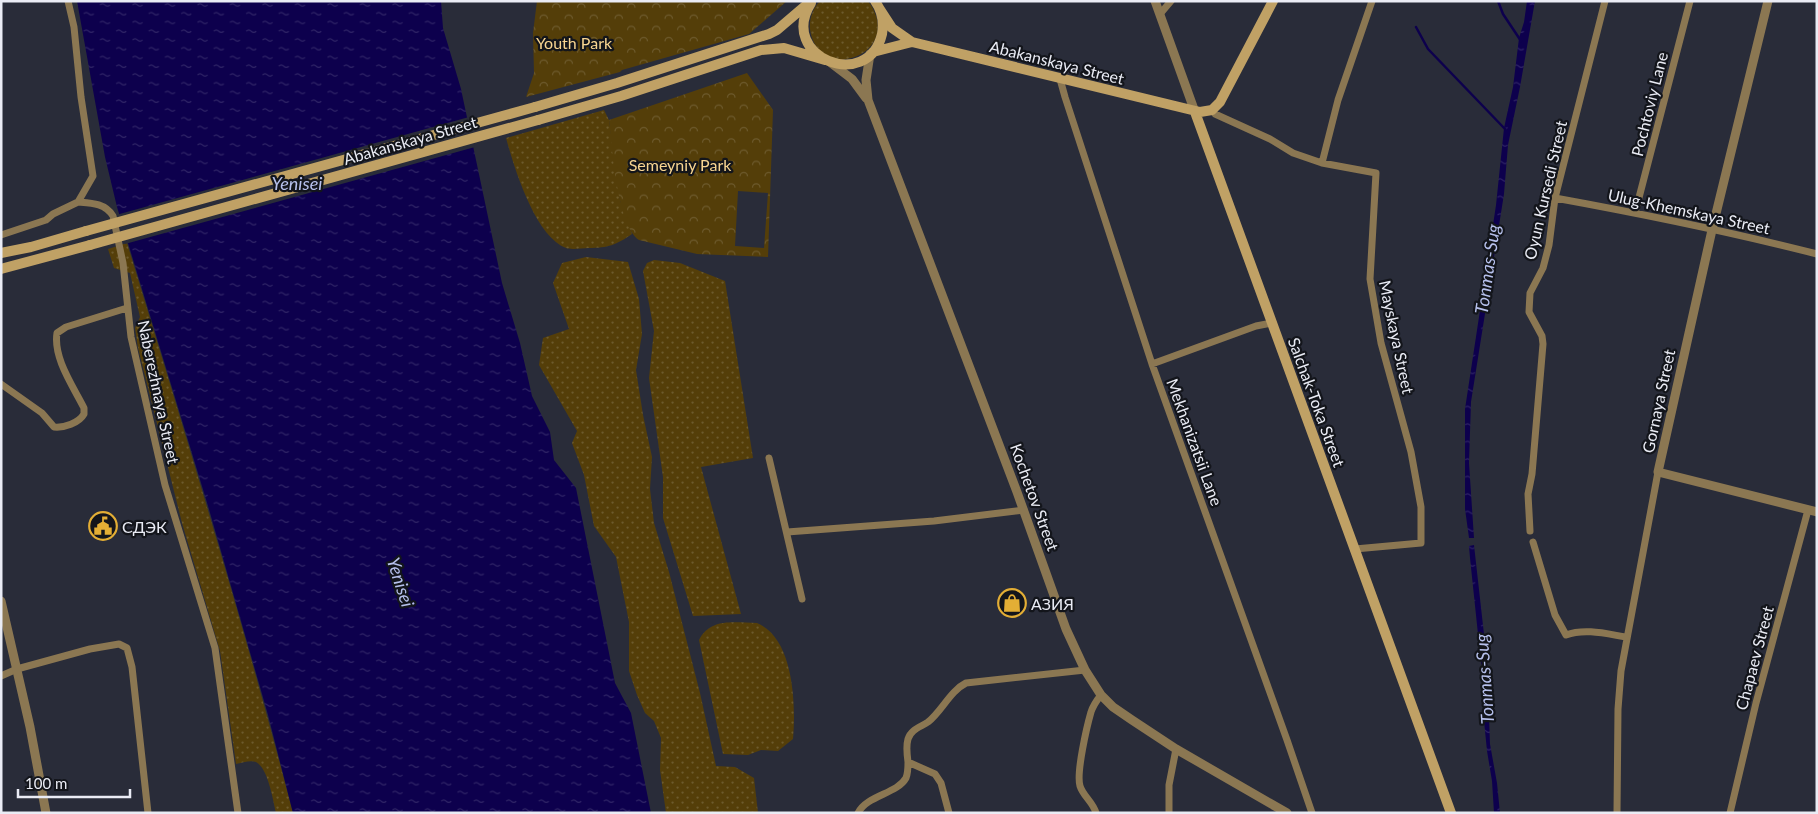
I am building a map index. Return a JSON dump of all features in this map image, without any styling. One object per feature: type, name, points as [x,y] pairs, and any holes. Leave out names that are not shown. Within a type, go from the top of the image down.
[{"type":"main road","points":[[811,1],[805,16],[805,36],[811,48],[828,62]]},
{"type":"main road","name":"Abakanskaya Street","points":[[1,253],[31,247],[617,83],[769,34],[777,30],[811,1]]},
{"type":"main road","points":[[1195,112],[1212,110],[1223,98],[1273,1]]},
{"type":"main road","points":[[871,53],[877,46],[882,31],[882,16],[877,4]]},
{"type":"main road","name":"Abakanskaya Street","points":[[877,4],[892,28],[912,42],[1195,112]]},
{"type":"main road","name":"Abakanskaya Street","points":[[1,268],[538,120],[621,96],[761,50],[784,48],[840,65],[854,63],[871,53],[912,42]]},
{"type":"main road","name":"Salchak-Toka Street","points":[[1195,112],[1451,813]]},
{"type":"street","points":[[1,235],[46,220],[53,214],[78,202],[93,176],[81,97],[74,27],[68,1]]},
{"type":"street","name":"Salchak-Toka Street","points":[[1155,1],[1195,112]]},
{"type":"street","points":[[1160,14],[1171,1]]},
{"type":"street","points":[[1212,110],[1215,114],[1270,139],[1293,153],[1322,163],[1338,100],[1372,1]]},
{"type":"street","name":"Oyun Kursedi Street","points":[[1530,532],[1528,494],[1532,474],[1543,344],[1542,336],[1529,312],[1528,302],[1530,293],[1543,268],[1549,245],[1555,198],[1605,1]]},
{"type":"street","name":"Pochtoviy Lane","points":[[1636,213],[1690,1]]},
{"type":"street","name":"Gornaya Street","points":[[1617,813],[1618,709],[1626,637],[1658,472],[1712,230],[1768,1]]},
{"type":"street","name":"Kochetov Street","points":[[871,53],[866,80],[868,100],[1024,510],[1069,636],[1085,670],[1101,695],[1113,707],[1176,749],[1288,813]]},
{"type":"street","name":"Kochetov Street","points":[[828,62],[852,79],[868,100]]},
{"type":"street","name":"Mekhanizatsii Lane","points":[[1060,79],[1152,364],[1288,740],[1312,813]]},
{"type":"street","name":"Mayskaya Street","points":[[1322,163],[1376,173],[1370,279],[1381,343],[1411,452],[1421,507],[1421,544],[1355,549]]},
{"type":"street","name":"Ulug-Khemskaya Street","points":[[1555,198],[1636,213],[1817,254]]},
{"type":"street","name":"Naberezhnaya Street","points":[[78,202],[97,204],[110,212],[112,216],[123,263],[131,337],[165,485],[215,648],[238,813]]},
{"type":"street","points":[[1,384],[42,414],[54,427],[80,421],[84,414],[84,408],[63,366],[57,348],[57,333],[66,327],[127,308]]},
{"type":"street","points":[[1152,364],[1256,326],[1272,322]]},
{"type":"street","points":[[770,458],[802,599]]},
{"type":"street","points":[[1658,472],[1812,511]]},
{"type":"street","points":[[787,532],[934,521],[1024,510]]},
{"type":"street","name":"Chapaev Street","points":[[1730,813],[1756,703],[1812,511]]},
{"type":"street","points":[[1533,542],[1555,615],[1566,634],[1576,631],[1588,631],[1626,637]]},
{"type":"street","points":[[1,601],[17,669],[46,813]]},
{"type":"street","points":[[1,676],[17,669],[90,649],[119,644],[127,648],[132,667],[148,813]]},
{"type":"street","points":[[858,813],[859,809],[873,799],[901,784],[906,779],[908,773],[908,739],[911,733],[928,722],[944,707],[960,686],[994,680],[1085,670]]},
{"type":"street","points":[[1096,813],[1080,785],[1079,768],[1091,710],[1101,695]]},
{"type":"street","points":[[1169,813],[1169,785],[1176,749]]},
{"type":"street","points":[[908,762],[935,774],[941,783],[949,813]]},
{"type":"green space","name":"Youth Park","points":[[537,1],[787,1],[749,34],[526,97],[534,73],[533,33]]},
{"type":"green space","points":[[820,1],[868,1],[877,20],[877,35],[869,48],[857,56],[842,59],[828,56],[816,47],[810,29],[810,21],[813,10]]},
{"type":"green space","name":"Semeyniy Park","points":[[747,73],[773,110],[768,257],[697,254],[639,240],[625,219],[621,203],[614,166],[609,120]],"holes":[[[738,191],[768,193],[764,248],[735,246]]]},
{"type":"green space","points":[[604,110],[609,120],[620,200],[632,234],[607,246],[566,248],[555,241],[545,230],[527,200],[506,138]]},
{"type":"green space","points":[[127,243],[234,598],[293,813],[276,813],[267,777],[260,765],[251,761],[236,764],[220,651],[182,523],[138,348],[135,328],[140,317],[130,273],[114,268],[108,249]]},
{"type":"green space","points":[[586,257],[628,262],[639,299],[642,334],[636,370],[652,457],[650,489],[654,523],[669,572],[700,693],[716,766],[735,767],[754,778],[758,813],[666,813],[660,770],[661,738],[654,721],[645,713],[629,671],[629,622],[616,557],[594,526],[584,475],[572,443],[577,431],[539,365],[543,338],[569,329],[553,283],[562,263]]},
{"type":"green space","points":[[654,260],[680,263],[725,281],[753,458],[701,467],[741,614],[693,616],[663,518],[663,477],[649,378],[654,331],[643,271],[647,263]]},
{"type":"green space","points":[[732,622],[757,623],[769,631],[779,643],[785,657],[793,691],[793,739],[778,751],[761,750],[748,755],[723,754],[699,640],[710,628],[717,625]]},
{"type":"water","name":"Yenisei","points":[[77,1],[441,1],[443,28],[461,89],[502,283],[520,343],[532,396],[550,432],[554,460],[576,488],[615,683],[631,713],[651,813],[293,813],[268,715],[208,506],[117,207],[105,157]]},
{"type":"water","name":"Tonmas-Sug","points":[[1527,1],[1535,1],[1508,145],[1504,194],[1471,402],[1469,463],[1474,538],[1469,538],[1465,509],[1465,409],[1496,205],[1504,128],[1513,87],[1519,38],[1524,22]]},
{"type":"water","name":"Tonmas-Sug","points":[[1474,545],[1487,661],[1490,744],[1500,813],[1494,813],[1484,721],[1483,668],[1469,546]]},
{"type":"pier","points":[[469,117],[475,147],[125,244],[116,215]]},
{"type":"waterway","points":[[1498,1],[1503,14],[1521,41]]},
{"type":"waterway","points":[[1416,27],[1428,49],[1505,129]]},
{"type":"place","name":"СДЭК","points":[[103,526]]},
{"type":"place","name":"АЗИЯ","points":[[1012,603]]}]
